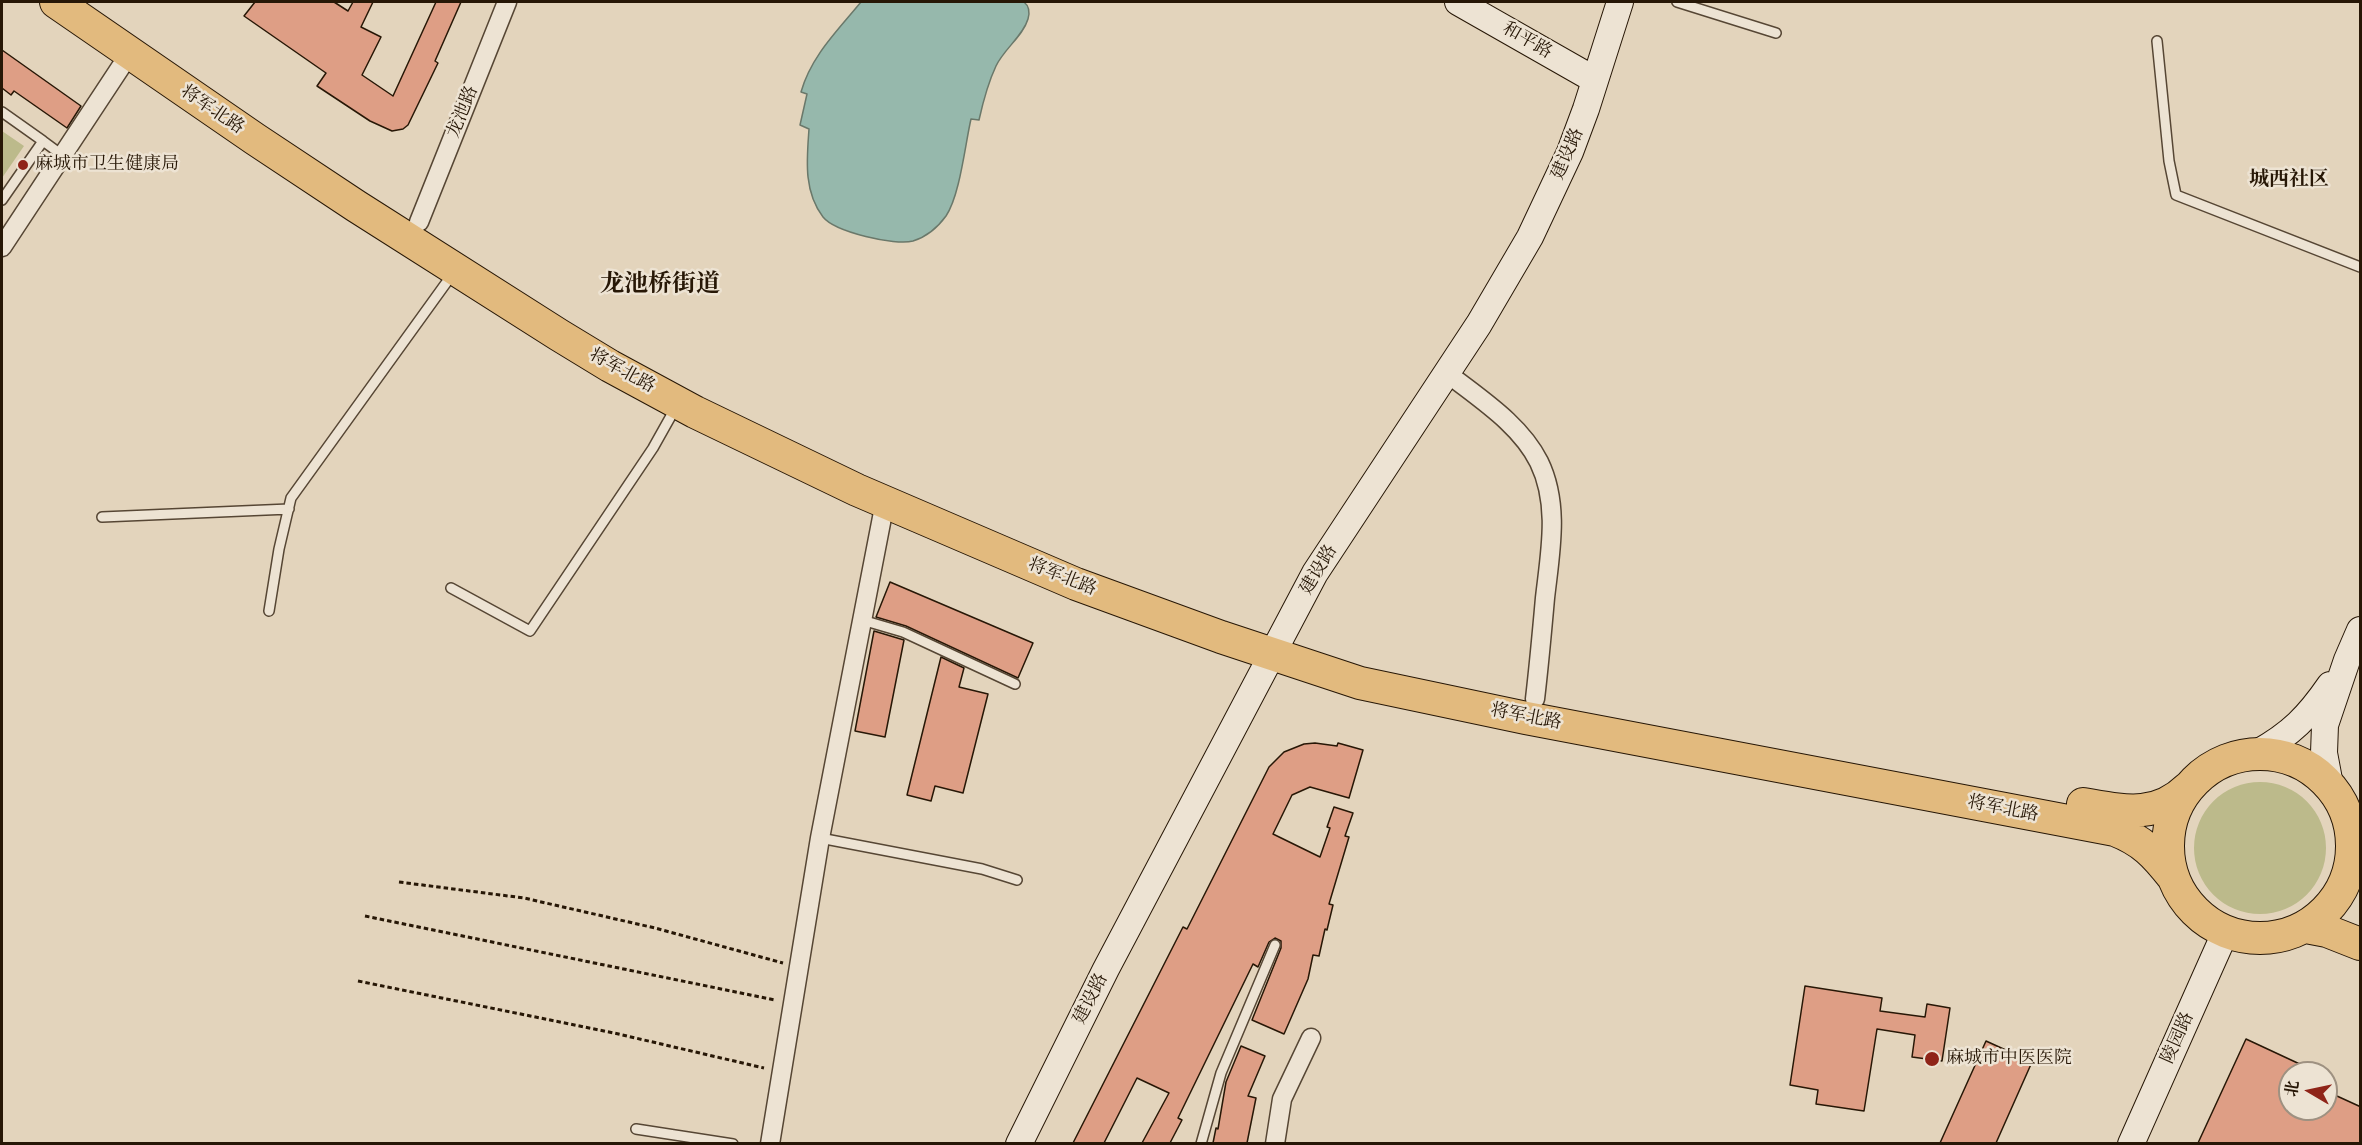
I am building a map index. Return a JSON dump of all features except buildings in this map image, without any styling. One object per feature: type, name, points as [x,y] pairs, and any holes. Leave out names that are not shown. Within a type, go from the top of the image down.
[{"type":"highway","name":"将军北路","points":[[56,2],[264,145],[569,342],[678,403],[775,452],[1076,584],[1277,645],[1535,699],[2119,811],[2153,809],[2171,802],[2188,788]]},
{"type":"highway","name":"将军北路","points":[[91,2],[266,122],[569,318],[704,394],[963,514],[1277,645],[1360,683],[1515,716],[2115,830],[2133,838],[2153,852],[2173,877]]},
{"type":"highway","points":[[2257,753],[2280,756],[2316,772],[2330,785],[2342,803],[2351,827],[2354,887],[2306,927],[2291,934],[2266,939],[2226,933],[2199,916],[2184,898],[2173,877],[2169,862],[2169,830],[2180,801],[2188,788],[2199,776],[2219,763],[2241,755],[2257,753]]},
{"type":"highway","points":[[2306,927],[2327,931],[2361,944]]},
{"type":"street","name":"龙池路","points":[[419,222],[507,2]]},
{"type":"street","name":"和平路","points":[[1458,2],[1595,80]]},
{"type":"street","name":"建设路","points":[[1020,1143],[1106,969],[1315,573],[1447,374],[1506,281],[1530,237],[1570,152],[1620,2]]},
{"type":"street","points":[[2,247],[130,53]]},
{"type":"street","points":[[1447,374],[1492,408],[1516,431],[1538,461],[1547,486],[1552,512],[1552,530],[1535,699]]},
{"type":"street","points":[[770,1143],[820,838],[885,502]]},
{"type":"street","points":[[2330,785],[2324,753],[2325,725],[2347,660],[2361,630]]},
{"type":"street","points":[[2257,753],[2281,740],[2305,719],[2347,660]]},
{"type":"street","name":"陵园路","points":[[2131,1143],[2226,933]]},
{"type":"street","points":[[1275,1143],[1282,1099],[1311,1038]]},
{"type":"lane","points":[[1677,2],[1776,33]]},
{"type":"lane","points":[[2157,41],[2169,161],[2176,195],[2361,267]]},
{"type":"lane","points":[[2,112],[62,155]]},
{"type":"lane","points":[[2,200],[42,141]]},
{"type":"lane","points":[[269,612],[279,549],[291,498],[456,269]]},
{"type":"lane","points":[[451,588],[530,631],[653,448],[678,403]]},
{"type":"lane","points":[[102,517],[289,509]]},
{"type":"lane","points":[[862,620],[903,632],[1015,684]]},
{"type":"lane","points":[[820,838],[982,869],[1017,880]]},
{"type":"lane","points":[[1201,1143],[1221,1073],[1275,945]]},
{"type":"lane","points":[[636,1129],[732,1143]]},
{"type":"path","points":[[399,882],[524,898],[655,928],[799,968]]},
{"type":"path","points":[[365,916],[793,1004]]},
{"type":"path","points":[[358,981],[614,1033],[782,1072]]},
{"type":"shaded area","points":[[2,131],[24,146],[2,178]]},
{"type":"shaded area","points":[[2260,782],[2285,787],[2306,802],[2321,823],[2326,848],[2321,873],[2306,894],[2285,909],[2260,914],[2235,909],[2214,894],[2199,873],[2194,848],[2199,823],[2214,802],[2235,787]]},
{"type":"water","points":[[861,2],[1024,2],[1029,9],[1026,25],[996,66],[979,120],[971,119],[951,207],[935,228],[913,241],[880,240],[852,233],[830,223],[817,207],[809,185],[807,163],[809,129],[800,125],[807,94],[801,92],[818,55]]},
{"type":"place","name":"麻城市卫生健康局","points":[[23,165]]},
{"type":"place","name":"麻城市中医医院","points":[[1932,1059]]},
{"type":"district","name":"城西社区","points":[[2289,180]]},
{"type":"district","name":"龙池桥街道","points":[[660,285]]}]
